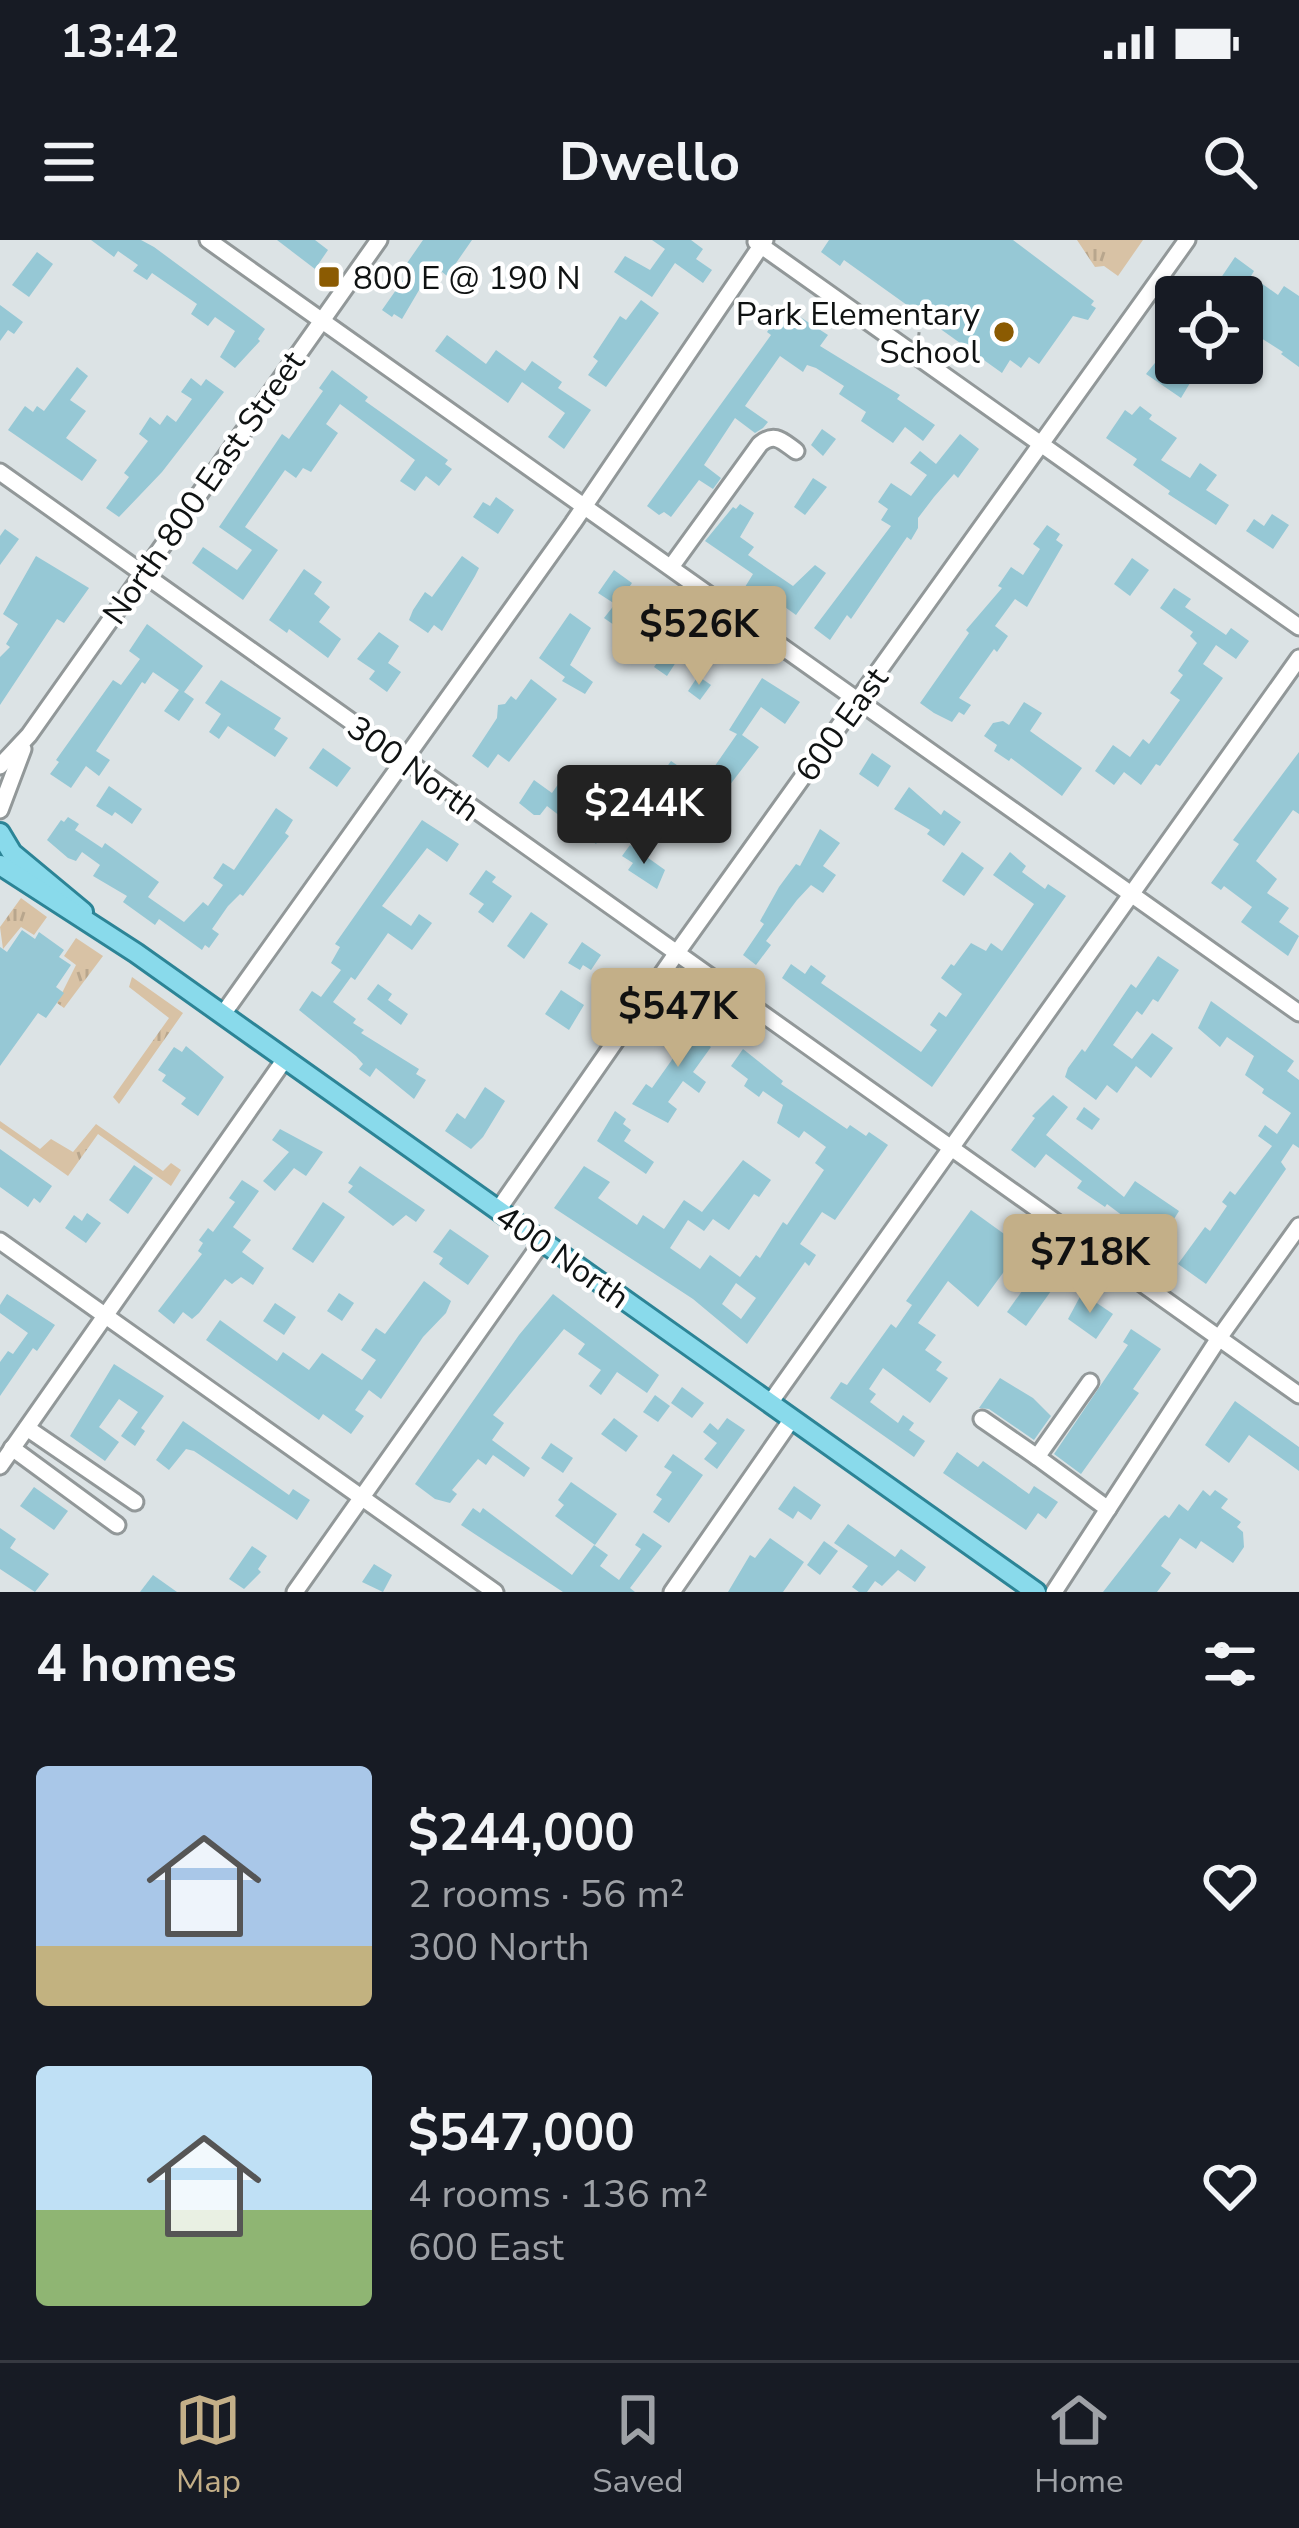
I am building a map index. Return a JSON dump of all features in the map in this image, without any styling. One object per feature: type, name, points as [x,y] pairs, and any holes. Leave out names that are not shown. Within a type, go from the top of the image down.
[{"type":"main road","points":[[0,833],[12,853],[78,904],[89,920]]},
{"type":"main road","points":[[0,866],[89,920]]},
{"type":"main road","name":"400 North","points":[[89,920],[1036,1592]]},
{"type":"street","points":[[208,240],[1299,1013]]},
{"type":"street","name":"North 800 East Street","points":[[29,735],[379,240]]},
{"type":"street","name":"600 East","points":[[498,1210],[1187,240]]},
{"type":"street","points":[[223,1014],[585,505],[760,242],[1299,626]]},
{"type":"street","points":[[671,567],[760,444],[768,437],[778,437],[796,451]]},
{"type":"street","name":"300 North","points":[[0,472],[1299,1394]]},
{"type":"street","points":[[770,1403],[1299,658]]},
{"type":"street","points":[[0,766],[29,735]]},
{"type":"street","points":[[0,810],[29,735]]},
{"type":"street","points":[[0,1466],[285,1059]]},
{"type":"street","points":[[1054,1592],[1299,1226]]},
{"type":"street","points":[[0,1241],[495,1592]]},
{"type":"street","points":[[295,1592],[542,1241]]},
{"type":"street","points":[[1036,1457],[1090,1382]]},
{"type":"street","points":[[672,1592],[792,1419]]},
{"type":"street","points":[[982,1419],[1108,1509]]},
{"type":"street","points":[[27,1428],[135,1502]]},
{"type":"street","points":[[12,1448],[117,1525]]},
{"type":"path","points":[[918,343],[920,325]]},
{"type":"green space","points":[[1077,240],[1143,240],[1118,276],[1104,266],[1095,267]]},
{"type":"green space","points":[[21,898],[47,917],[34,935],[21,927],[3,949],[0,927]]},
{"type":"green space","points":[[76,938],[103,956],[64,1008],[57,1003],[76,965],[64,956]]},
{"type":"green space","points":[[132,977],[183,1013],[119,1104],[113,1097],[169,1018],[129,987]]},
{"type":"green space","points":[[0,1121],[40,1149],[51,1139],[73,1152],[96,1124],[163,1171],[171,1163],[181,1170],[171,1186],[98,1134],[68,1176],[0,1128]]},
{"type":"building","points":[[91,240],[141,240],[154,247],[265,329],[260,341],[235,368],[220,357],[235,331],[215,317],[208,326],[191,314],[197,304],[152,273],[147,280],[133,271],[138,265],[118,251],[114,257]]},
{"type":"building","points":[[277,240],[315,240],[328,250],[315,269]]},
{"type":"building","points":[[423,240],[472,240],[447,276],[441,271],[432,285],[425,280],[402,319],[392,317],[382,310]]},
{"type":"building","points":[[652,240],[691,240],[703,249],[696,259],[712,270],[703,283],[675,263],[652,297],[614,272],[625,256],[650,270],[665,249]]},
{"type":"building","points":[[829,240],[1013,240],[1094,301],[1091,305],[1096,308],[1088,320],[1073,316],[1039,364],[1029,357],[1021,368],[1010,360],[1002,373],[844,260],[840,266],[821,252]]},
{"type":"building","points":[[37,252],[53,264],[29,297],[12,285]]},
{"type":"building","points":[[1235,257],[1254,271],[1251,276],[1222,276]]},
{"type":"building","points":[[1263,284],[1278,295],[1284,286],[1299,296],[1299,367],[1263,339]]},
{"type":"building","points":[[641,300],[659,313],[606,387],[588,375],[598,361],[593,357],[620,316],[626,320]]},
{"type":"building","points":[[0,305],[23,322],[0,341]]},
{"type":"building","points":[[775,307],[828,335],[820,346],[900,395],[897,399],[935,425],[923,441],[905,427],[893,443],[861,421],[866,412],[839,394],[844,386],[816,368],[807,365],[803,372],[780,356],[745,406],[768,422],[755,433],[735,418],[704,465],[721,478],[713,489],[699,480],[671,517],[664,512],[659,515],[647,506],[771,335],[767,332],[775,320],[769,316]]},
{"type":"building","points":[[447,335],[486,364],[496,350],[525,371],[532,361],[562,382],[558,388],[591,410],[564,449],[548,437],[565,413],[522,382],[508,403],[435,351]]},
{"type":"building","points":[[77,367],[88,376],[70,400],[86,411],[66,438],[97,460],[82,481],[8,430],[25,406],[33,412],[37,406],[44,411]]},
{"type":"building","points":[[332,370],[368,397],[365,401],[448,460],[445,464],[452,469],[439,486],[426,476],[415,491],[400,481],[415,460],[340,404],[326,424],[338,433],[311,472],[303,468],[296,478],[285,470],[245,527],[278,550],[243,600],[192,563],[203,547],[237,570],[252,550],[219,527],[282,434],[289,439]]},
{"type":"building","points":[[191,378],[201,386],[206,379],[224,392],[162,472],[119,517],[106,508],[148,441],[139,434],[150,417],[160,425],[167,415],[176,422],[192,399],[181,392]]},
{"type":"building","points":[[1161,384],[1189,384],[1181,398]]},
{"type":"building","points":[[1140,406],[1152,415],[1149,419],[1177,438],[1161,460],[1190,478],[1200,463],[1217,475],[1206,490],[1229,505],[1216,525],[1168,494],[1133,465],[1137,459],[1106,438],[1125,410],[1132,415]]},
{"type":"building","points":[[822,429],[836,439],[823,456],[811,445]]},
{"type":"building","points":[[960,434],[979,449],[958,478],[954,474],[934,497],[918,518],[911,540],[907,537],[851,619],[847,615],[830,640],[814,628],[891,526],[881,520],[888,509],[878,502],[891,483],[911,496],[927,475],[910,463],[920,451],[936,464]]},
{"type":"building","points":[[813,478],[827,487],[805,515],[794,507]]},
{"type":"building","points":[[496,497],[514,510],[498,534],[473,517],[483,502],[490,506]]},
{"type":"building","points":[[740,504],[754,513],[740,537],[754,547],[748,555],[793,586],[815,565],[826,573],[796,615],[764,592],[761,597],[745,587],[753,574],[705,541]]},
{"type":"building","points":[[1272,514],[1289,525],[1273,549],[1246,531],[1254,519],[1264,526]]},
{"type":"building","points":[[1047,525],[1060,534],[1056,540],[1063,545],[1027,607],[1015,599],[995,626],[1008,636],[959,698],[971,705],[952,722],[934,713],[920,703],[969,633],[966,630],[1002,588],[998,586],[1011,567],[1023,575],[1040,549],[1033,544]]},
{"type":"building","points":[[5,529],[19,539],[0,565],[0,536]]},
{"type":"building","points":[[36,556],[89,588],[64,623],[57,619],[0,705],[0,657],[10,647],[6,644],[18,624],[3,614]]},
{"type":"building","points":[[462,556],[479,568],[442,631],[434,625],[428,633],[409,620],[413,610],[425,592],[432,597]]},
{"type":"building","points":[[1132,558],[1149,570],[1130,596],[1114,584]]},
{"type":"building","points":[[304,569],[322,582],[314,594],[330,607],[319,622],[341,639],[328,658],[269,620]]},
{"type":"building","points":[[614,570],[632,583],[617,605],[641,624],[654,605],[718,648],[698,674],[678,659],[667,676],[654,667],[669,646],[645,629],[630,650],[618,642],[624,632],[604,618],[615,604],[598,593]]},
{"type":"building","points":[[1174,588],[1191,599],[1185,607],[1226,635],[1231,628],[1249,641],[1236,659],[1216,645],[1203,664],[1223,678],[1160,766],[1156,764],[1141,785],[1124,772],[1114,785],[1095,771],[1113,745],[1130,757],[1143,739],[1149,744],[1180,700],[1170,693],[1197,643],[1190,636],[1193,632],[1160,608]]},
{"type":"building","points":[[570,613],[591,628],[570,665],[593,682],[585,694],[562,681],[565,677],[539,658]]},
{"type":"building","points":[[147,624],[203,666],[184,692],[194,699],[179,721],[164,711],[179,690],[153,672],[96,751],[110,760],[99,776],[86,766],[71,788],[50,774],[56,760],[113,680],[121,685],[140,659],[129,651]]},
{"type":"building","points":[[379,632],[399,646],[388,663],[401,672],[387,692],[369,679],[375,671],[357,659]]},
{"type":"building","points":[[698,676],[711,685],[700,700],[688,691]]},
{"type":"building","points":[[762,678],[800,702],[785,724],[761,707],[742,735],[759,747],[729,786],[710,773],[737,734],[729,730]]},
{"type":"building","points":[[531,679],[557,699],[509,762],[498,754],[488,768],[472,756],[497,718],[498,705],[511,696],[516,700]]},
{"type":"building","points":[[221,680],[281,718],[274,729],[288,738],[275,757],[228,726],[219,739],[209,732],[221,714],[205,703]]},
{"type":"building","points":[[1024,702],[1042,713],[1030,731],[1082,768],[1062,796],[994,751],[997,745],[984,736],[993,723],[1009,725]]},
{"type":"building","points":[[323,748],[351,768],[337,787],[309,768]]},
{"type":"building","points":[[1299,752],[1299,814],[1293,810],[1256,861],[1277,879],[1267,893],[1289,908],[1279,922],[1299,936],[1288,956],[1241,922],[1252,907],[1224,886],[1221,890],[1211,883],[1239,844],[1233,840]]},
{"type":"building","points":[[872,753],[891,766],[878,787],[859,774]]},
{"type":"building","points":[[671,761],[693,776],[680,794],[659,778]]},
{"type":"building","points":[[534,780],[552,793],[561,780],[579,793],[572,803],[608,828],[596,844],[547,806],[534,815],[519,803]]},
{"type":"building","points":[[109,786],[142,809],[132,824],[96,806]]},
{"type":"building","points":[[909,787],[941,815],[944,810],[961,822],[944,846],[927,834],[930,830],[894,809]]},
{"type":"building","points":[[700,796],[717,808],[700,831],[684,820]]},
{"type":"building","points":[[276,808],[293,820],[285,833],[289,836],[243,896],[228,906],[212,929],[219,934],[202,950],[159,919],[155,925],[123,902],[127,896],[93,876],[100,865],[82,852],[76,861],[47,840],[68,817],[79,824],[75,830],[102,848],[105,843],[159,882],[148,897],[184,922],[203,902],[208,906],[223,885],[213,878],[223,863],[234,870]]},
{"type":"building","points":[[422,820],[459,844],[447,862],[427,848],[382,906],[411,926],[419,914],[432,923],[412,950],[388,933],[333,1002],[356,1019],[353,1023],[364,1030],[361,1033],[419,1069],[416,1074],[426,1080],[414,1099],[376,1068],[370,1077],[359,1069],[363,1064],[356,1056],[299,1010],[312,991],[321,997],[341,970],[331,963],[340,947],[335,944]]},
{"type":"building","points":[[820,829],[840,843],[823,866],[836,875],[823,893],[811,885],[797,900],[766,941],[771,945],[756,965],[743,955],[764,924],[760,921],[779,887],[796,864],[800,866]]},
{"type":"building","points":[[630,845],[665,870],[657,889],[628,870],[633,863],[622,856]]},
{"type":"building","points":[[962,852],[984,868],[964,896],[942,881]]},
{"type":"building","points":[[1010,852],[1026,866],[1022,872],[1045,889],[1048,884],[1066,896],[932,1087],[782,978],[791,964],[805,974],[811,965],[826,976],[821,983],[921,1052],[937,1030],[930,1025],[939,1012],[946,1017],[962,994],[941,978],[951,964],[971,943],[986,951],[991,943],[1002,951],[1034,904],[993,875]]},
{"type":"building","points":[[486,870],[496,877],[492,882],[512,896],[493,923],[478,912],[484,904],[469,894]]},
{"type":"building","points":[[531,912],[548,924],[524,959],[507,946]]},
{"type":"building","points":[[22,930],[35,939],[39,932],[64,950],[59,957],[71,965],[56,987],[64,993],[46,1018],[38,1013],[0,1066],[0,947],[7,952]]},
{"type":"building","points":[[582,942],[601,955],[591,970],[568,963]]},
{"type":"building","points":[[1158,956],[1179,970],[1158,1002],[1153,999],[1142,1015],[1137,1011],[1113,1045],[1132,1059],[1152,1033],[1173,1048],[1151,1078],[1136,1066],[1117,1093],[1107,1085],[1096,1100],[1065,1077],[1068,1068]]},
{"type":"building","points":[[378,984],[392,994],[388,1000],[408,1014],[401,1025],[367,999]]},
{"type":"building","points":[[561,990],[584,1005],[569,1030],[545,1014]]},
{"type":"building","points":[[1211,1001],[1294,1061],[1287,1071],[1299,1080],[1299,1148],[1293,1144],[1281,1162],[1286,1169],[1206,1284],[1178,1264],[1205,1227],[1210,1231],[1227,1206],[1222,1202],[1230,1191],[1235,1195],[1272,1146],[1258,1136],[1265,1125],[1277,1134],[1291,1113],[1245,1075],[1254,1056],[1227,1037],[1220,1047],[1198,1028]]},
{"type":"building","points":[[697,1012],[716,1025],[704,1042],[711,1047],[693,1072],[706,1082],[699,1093],[683,1081],[668,1102],[677,1109],[668,1123],[632,1104],[646,1084],[652,1088]]},
{"type":"building","points":[[186,1046],[224,1077],[198,1116],[181,1104],[186,1098],[162,1081],[166,1075],[158,1070],[174,1047],[182,1052]]},
{"type":"building","points":[[743,1049],[781,1084],[847,1129],[850,1125],[866,1136],[869,1132],[888,1145],[835,1220],[822,1212],[800,1244],[816,1255],[809,1266],[805,1262],[747,1344],[693,1299],[554,1208],[584,1166],[610,1182],[598,1198],[637,1225],[643,1215],[664,1229],[684,1200],[702,1212],[743,1160],[771,1180],[759,1197],[754,1194],[729,1230],[713,1219],[704,1231],[688,1220],[670,1248],[700,1269],[710,1255],[740,1277],[756,1255],[760,1258],[783,1222],[787,1225],[824,1170],[815,1163],[826,1147],[804,1131],[799,1138],[777,1123],[783,1105],[763,1091],[759,1097],[744,1086],[748,1079],[731,1066]],"holes":[[[736,1283],[756,1298],[741,1319],[722,1304]]]},
{"type":"building","points":[[485,1087],[505,1101],[471,1149],[445,1131],[457,1113],[465,1119]]},
{"type":"building","points":[[1053,1095],[1068,1107],[1046,1135],[1124,1197],[1135,1181],[1179,1211],[1159,1243],[1077,1188],[1082,1181],[1046,1154],[1035,1168],[1011,1150],[1035,1118],[1032,1116]]},
{"type":"building","points":[[1084,1107],[1100,1119],[1092,1130],[1076,1119]]},
{"type":"building","points":[[615,1111],[631,1130],[624,1141],[654,1162],[646,1174],[597,1141]]},
{"type":"building","points":[[280,1129],[323,1152],[306,1176],[294,1168],[275,1191],[263,1181],[289,1152],[272,1140]]},
{"type":"building","points":[[0,1149],[52,1186],[40,1203],[34,1198],[28,1207],[0,1187]]},
{"type":"building","points":[[134,1165],[153,1178],[128,1214],[109,1200]]},
{"type":"building","points":[[360,1166],[425,1210],[416,1222],[406,1215],[393,1226],[348,1192],[353,1186],[348,1183]]},
{"type":"building","points":[[242,1180],[259,1191],[233,1227],[251,1240],[242,1252],[264,1268],[253,1285],[241,1277],[232,1284],[225,1279],[199,1313],[192,1319],[183,1312],[174,1324],[158,1311],[202,1254],[199,1240],[208,1228],[213,1232],[235,1202],[229,1198]]},
{"type":"building","points":[[323,1202],[345,1217],[313,1263],[292,1249]]},
{"type":"building","points":[[971,1210],[1022,1247],[978,1307],[948,1281],[918,1323],[936,1335],[925,1350],[942,1362],[936,1370],[948,1378],[930,1403],[883,1368],[869,1389],[876,1394],[870,1402],[898,1423],[903,1415],[914,1423],[909,1430],[925,1441],[914,1457],[830,1398],[841,1382],[847,1385],[891,1324],[896,1328],[912,1305],[906,1301]]},
{"type":"building","points":[[87,1213],[101,1223],[86,1243],[65,1228],[74,1215],[82,1221]]},
{"type":"building","points":[[450,1229],[489,1256],[468,1285],[439,1264],[443,1258],[433,1252]]},
{"type":"building","points":[[1042,1263],[1061,1277],[1026,1326],[1007,1312]]},
{"type":"building","points":[[424,1281],[451,1301],[446,1313],[423,1337],[381,1399],[369,1390],[355,1410],[364,1416],[351,1434],[323,1414],[319,1420],[206,1340],[220,1320],[277,1361],[283,1352],[309,1370],[322,1353],[362,1380],[376,1360],[361,1350],[376,1328],[385,1334]]},
{"type":"building","points":[[339,1293],[354,1303],[342,1321],[327,1311]]},
{"type":"building","points":[[1082,1293],[1113,1314],[1096,1339],[1068,1319]]},
{"type":"building","points":[[7,1294],[55,1325],[0,1396],[0,1362],[8,1351],[13,1354],[28,1333],[0,1313]]},
{"type":"building","points":[[553,1294],[659,1375],[647,1393],[617,1372],[601,1395],[589,1386],[601,1370],[578,1354],[585,1344],[564,1329],[493,1415],[504,1423],[492,1440],[530,1468],[524,1477],[493,1455],[486,1465],[478,1459],[452,1490],[457,1494],[450,1503],[435,1499],[415,1484]]},
{"type":"building","points":[[275,1303],[296,1317],[284,1335],[263,1321]]},
{"type":"building","points":[[1131,1329],[1161,1349],[1133,1389],[1139,1393],[1081,1474],[1054,1454],[1128,1345],[1123,1342]]},
{"type":"building","points":[[114,1364],[164,1396],[141,1428],[145,1431],[135,1446],[121,1436],[138,1412],[119,1399],[99,1427],[119,1442],[105,1461],[70,1436]]},
{"type":"building","points":[[1000,1378],[1033,1398],[1051,1416],[1034,1440],[989,1409],[979,1408]]},
{"type":"building","points":[[682,1387],[704,1403],[692,1418],[671,1403]]},
{"type":"building","points":[[655,1395],[670,1406],[658,1422],[643,1412]]},
{"type":"building","points":[[1235,1401],[1299,1447],[1299,1471],[1249,1435],[1229,1463],[1205,1445]]},
{"type":"building","points":[[614,1418],[638,1436],[626,1452],[601,1434]]},
{"type":"building","points":[[727,1418],[745,1430],[717,1469],[704,1459],[717,1443],[703,1432],[710,1423],[718,1430]]},
{"type":"building","points":[[183,1421],[289,1495],[293,1489],[310,1500],[297,1520],[194,1451],[186,1449],[169,1470],[156,1460]]},
{"type":"building","points":[[551,1443],[573,1458],[563,1473],[541,1458]]},
{"type":"building","points":[[957,1452],[978,1467],[983,1461],[1029,1494],[1034,1486],[1058,1502],[1046,1519],[1038,1513],[1026,1530],[943,1473]]},
{"type":"building","points":[[673,1454],[703,1475],[669,1523],[653,1512],[662,1499],[656,1495],[672,1472],[664,1467]]},
{"type":"building","points":[[571,1482],[617,1514],[595,1545],[555,1516],[564,1505],[558,1500]]},
{"type":"building","points":[[794,1486],[821,1505],[811,1520],[798,1511],[793,1519],[778,1509]]},
{"type":"building","points":[[34,1487],[68,1511],[54,1530],[20,1506]]},
{"type":"building","points":[[1203,1490],[1210,1496],[1215,1490],[1228,1499],[1221,1508],[1241,1522],[1237,1527],[1243,1532],[1244,1547],[1233,1563],[1201,1541],[1196,1549],[1180,1538],[1161,1566],[1171,1573],[1157,1592],[1103,1592],[1160,1519],[1169,1518],[1179,1504],[1188,1511]]},
{"type":"building","points":[[473,1508],[480,1513],[483,1508],[572,1575],[594,1545],[608,1555],[600,1566],[619,1580],[641,1549],[635,1545],[643,1533],[662,1546],[630,1588],[635,1592],[563,1592],[461,1525]]},
{"type":"building","points":[[848,1524],[895,1557],[901,1549],[926,1567],[915,1582],[898,1570],[882,1586],[875,1581],[867,1592],[859,1592],[852,1587],[868,1566],[834,1543]]},
{"type":"building","points":[[0,1528],[16,1539],[10,1548],[49,1574],[35,1592],[0,1569]]},
{"type":"building","points":[[770,1538],[804,1562],[783,1592],[728,1592],[750,1555],[755,1558]]},
{"type":"building","points":[[824,1541],[838,1551],[820,1575],[807,1565]]},
{"type":"building","points":[[252,1546],[267,1556],[258,1569],[261,1572],[244,1589],[229,1579]]},
{"type":"building","points":[[374,1564],[392,1575],[383,1592],[362,1582]]},
{"type":"building","points":[[153,1575],[177,1592],[140,1592]]},
{"type":"place","name":"800 E @ 190 N","points":[[329,277]]},
{"type":"place","name":"Park Elementary School","points":[[1004,332]]}]
